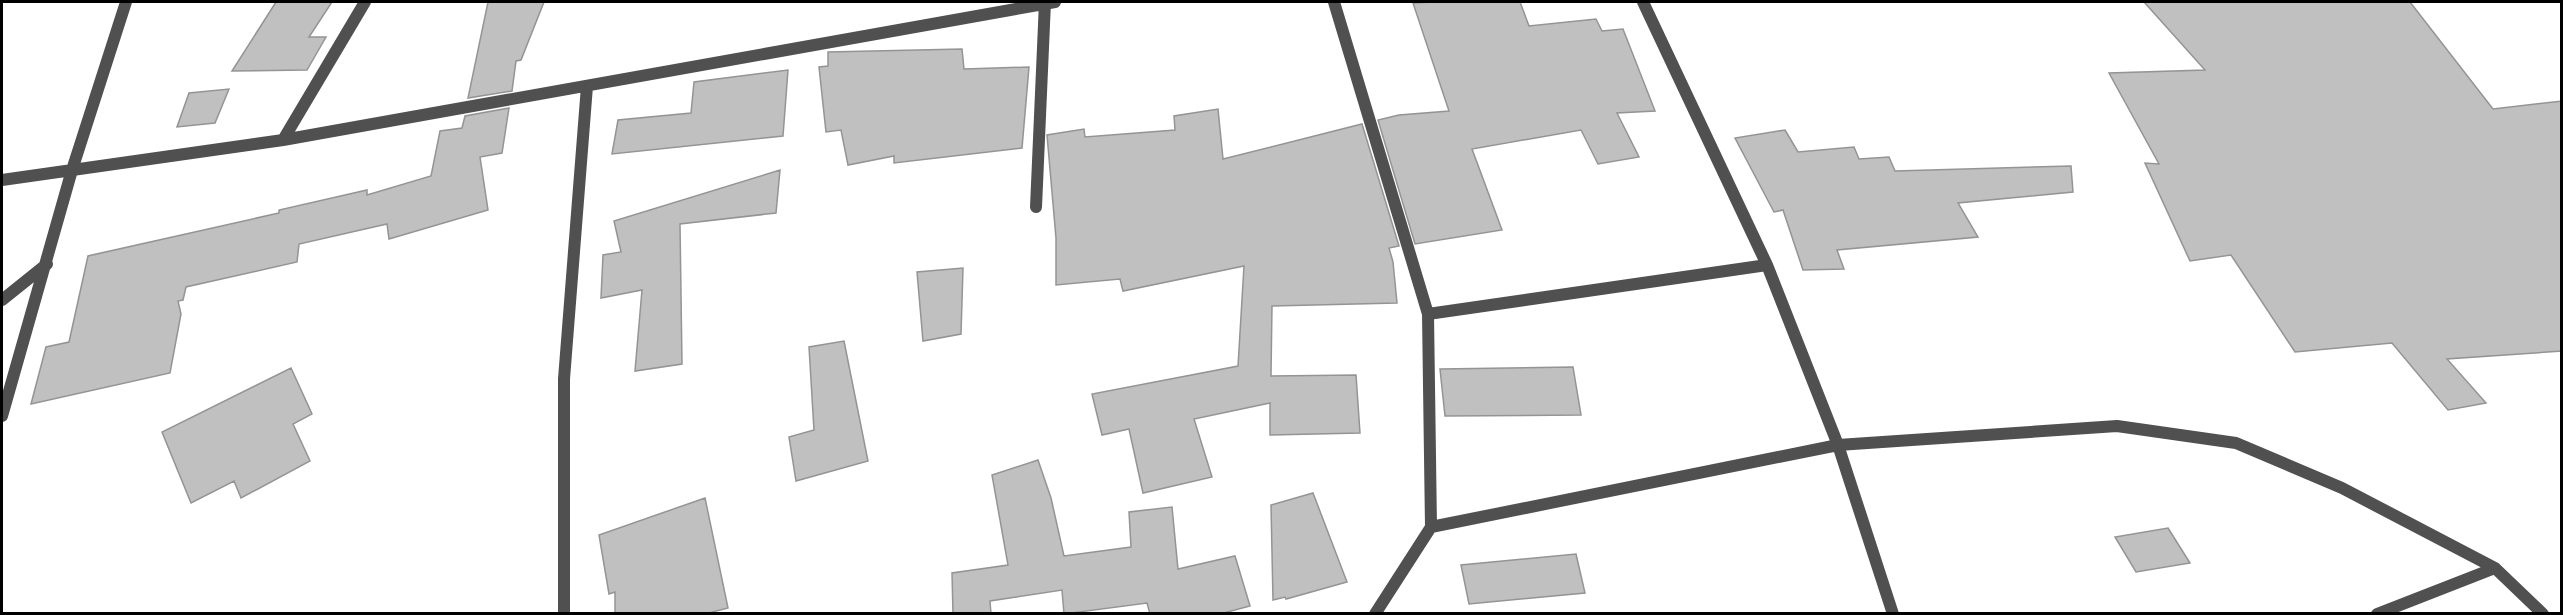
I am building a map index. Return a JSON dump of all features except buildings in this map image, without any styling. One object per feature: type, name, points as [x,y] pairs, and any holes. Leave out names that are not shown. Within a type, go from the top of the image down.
[{"type":"street","points":[[2,416],[72,170],[126,2]]},
{"type":"street","points":[[283,140],[365,2]]},
{"type":"street","points":[[2,180],[283,140],[1048,2],[1036,207]]},
{"type":"street","points":[[1334,2],[1428,314],[1431,527],[1375,614]]},
{"type":"street","points":[[1643,2],[1767,265],[1838,445],[1893,614]]},
{"type":"street","points":[[564,614],[564,379],[586,86]]},
{"type":"street","points":[[2,300],[47,264]]},
{"type":"street","points":[[1428,314],[1767,265]]},
{"type":"street","points":[[1431,527],[1838,445],[2117,426],[2236,443],[2342,488],[2495,568],[2542,614]]},
{"type":"street","points":[[2377,614],[2495,568]]}]
